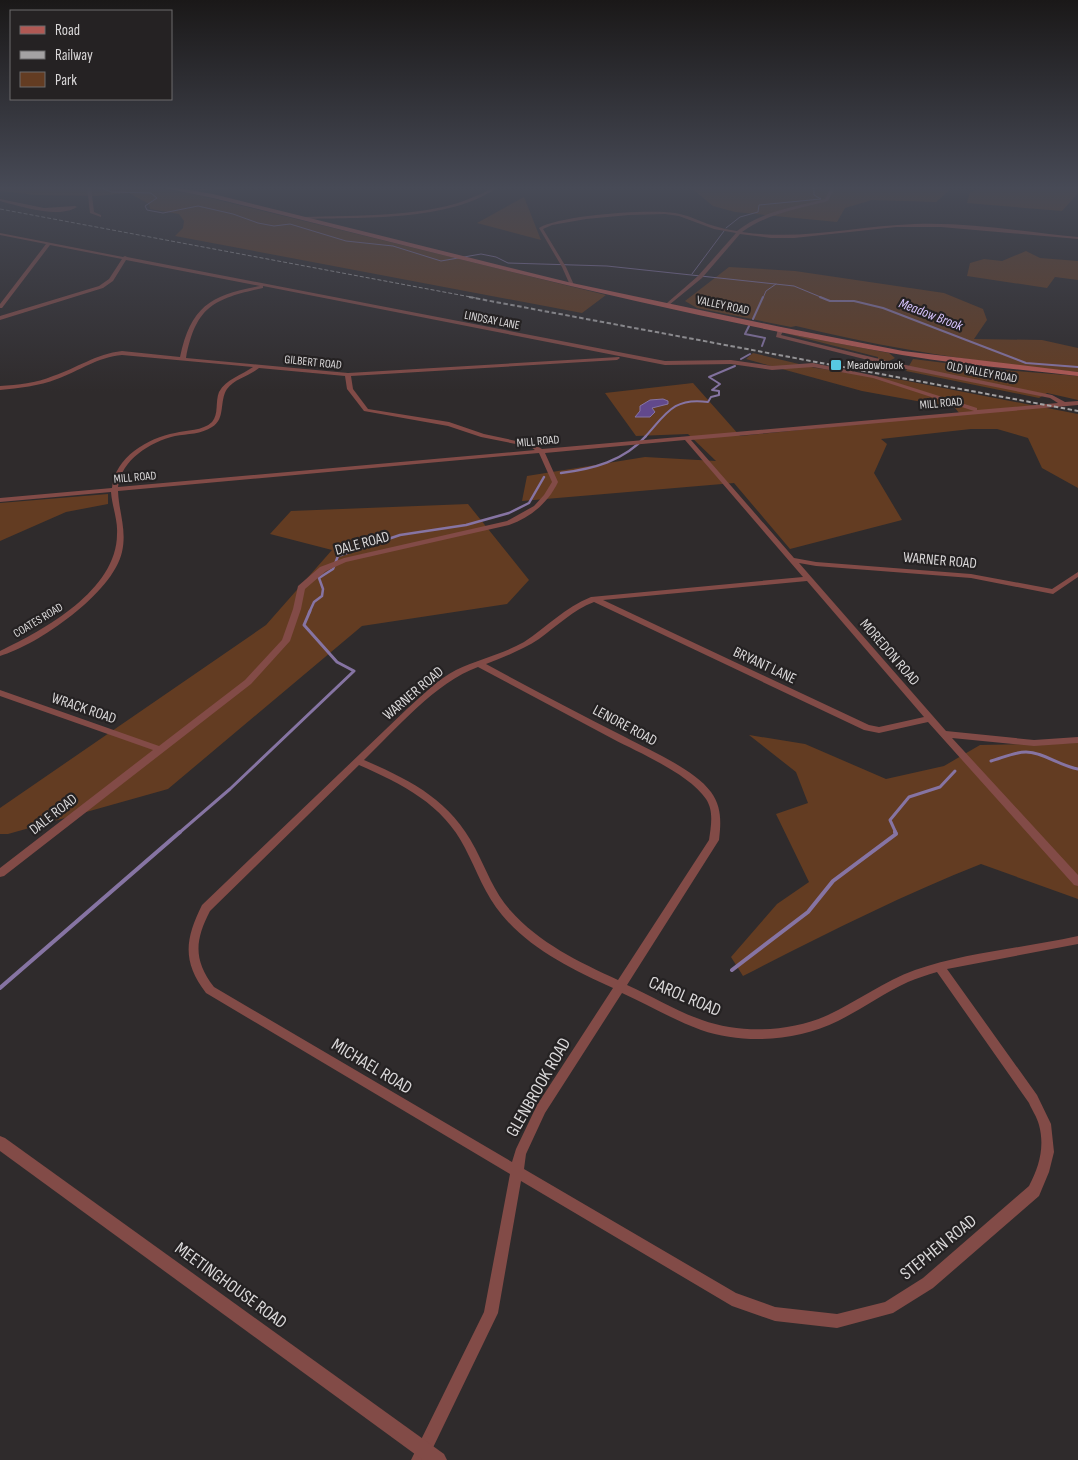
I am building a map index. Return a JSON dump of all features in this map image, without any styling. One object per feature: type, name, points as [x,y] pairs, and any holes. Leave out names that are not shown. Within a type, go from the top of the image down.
[{"type":"main road","name":"VALLEY ROAD","points":[[452,255],[572,284],[903,353],[1078,374]]},
{"type":"street","points":[[0,307],[40,255]]},
{"type":"street","name":"LINDSAY LANE","points":[[114,255],[665,363],[731,362],[772,368],[818,365],[874,377],[978,410]]},
{"type":"street","points":[[556,255],[572,284]]},
{"type":"street","points":[[669,304],[702,275],[719,255]]},
{"type":"street","points":[[0,318],[101,287],[111,280],[125,257]]},
{"type":"street","points":[[183,358],[186,336],[204,310],[225,295],[268,286]]},
{"type":"street","name":"OLD VALLEY ROAD","points":[[781,329],[778,336],[896,365],[1052,396],[1063,404]]},
{"type":"street","points":[[896,365],[903,353]]},
{"type":"street","name":"GILBERT ROAD","points":[[0,388],[48,380],[90,360],[110,354],[183,358],[348,375],[631,357]]},
{"type":"street","points":[[113,490],[122,467],[145,447],[165,437],[203,429],[214,424],[218,417],[220,397],[225,388],[258,366]]},
{"type":"street","points":[[348,375],[350,389],[366,410],[449,424],[483,436],[533,446],[542,452]]},
{"type":"street","name":"MILL ROAD","points":[[0,500],[542,452],[978,410],[1078,403]]},
{"type":"street","name":"MOREDON ROAD","points":[[686,438],[930,719],[946,734],[1078,882]]},
{"type":"street","name":"DALE ROAD","points":[[0,873],[248,682],[286,640],[297,609],[301,588],[323,569],[344,560],[509,523],[528,514],[550,496],[555,482],[542,452]]},
{"type":"street","name":"COATES ROAD","points":[[0,654],[31,639],[66,617],[104,579],[118,553],[121,539],[113,490]]},
{"type":"street","name":"WARNER ROAD","points":[[793,560],[816,564],[986,578],[1053,592],[1078,574]]},
{"type":"street","name":"WARNER ROAD","points":[[210,990],[200,979],[194,966],[195,927],[206,908],[358,761],[446,680],[470,667],[481,665],[526,643],[581,603],[594,599],[808,579]]},
{"type":"street","name":"BRYANT LANE","points":[[594,599],[867,728],[879,730],[930,719]]},
{"type":"street","name":"LENORE ROAD","points":[[481,665],[672,766],[701,786],[713,802],[718,818],[714,840]]},
{"type":"street","name":"WRACK ROAD","points":[[0,693],[159,749]]},
{"type":"street","points":[[946,734],[1034,743],[1078,740]]},
{"type":"street","name":"CAROL ROAD","points":[[358,761],[407,783],[443,809],[464,837],[494,899],[535,941],[559,956],[619,986],[695,1022],[717,1029],[739,1033],[776,1033],[809,1028],[915,974],[939,967],[1078,940]]},
{"type":"street","name":"GLENBROOK ROAD","points":[[422,1455],[491,1313],[520,1153],[541,1109],[714,840]]},
{"type":"street","name":"STEPHEN ROAD","points":[[517,1172],[732,1299],[774,1314],[837,1322],[888,1308],[928,1283],[1034,1191],[1043,1172],[1048,1152],[1045,1124],[1033,1099],[939,967]]},
{"type":"street","name":"MICHAEL ROAD","points":[[210,990],[517,1172]]},
{"type":"street","name":"MEETINGHOUSE ROAD","points":[[0,1143],[422,1455],[438,1460]]},
{"type":"green space","points":[[276,255],[443,255],[606,295],[582,313]]},
{"type":"green space","points":[[1016,255],[1034,255],[1040,258],[1078,261],[1078,280],[1055,277],[1047,288],[967,276],[970,263],[984,259],[1002,261]]},
{"type":"green space","points":[[729,267],[795,271],[944,293],[983,309],[987,320],[974,339],[1042,340],[1078,348],[1078,372],[971,360],[901,348],[697,308],[685,301]]},
{"type":"green space","points":[[784,333],[889,353],[895,358],[889,361],[878,360],[878,357]]},
{"type":"green space","points":[[753,353],[816,368],[902,380],[1078,414],[1078,488],[1042,468],[1028,438],[997,429],[971,429],[881,439],[887,444],[874,473],[902,520],[790,549],[734,483],[522,501],[527,476],[645,457],[716,461],[688,434],[636,436],[605,393],[693,383],[740,436],[960,414],[955,408],[862,391],[746,359]]},
{"type":"green space","points":[[913,359],[1002,370],[1078,376],[1078,400],[1047,393],[1039,398],[906,371]]},
{"type":"green space","points":[[108,494],[108,504],[66,512],[0,541],[0,503]]},
{"type":"green space","points":[[468,504],[529,580],[507,604],[362,626],[168,789],[8,834],[0,834],[0,808],[266,625],[332,550],[270,534],[291,511]]},
{"type":"green space","points":[[749,735],[805,744],[886,779],[944,766],[980,745],[1078,743],[1078,899],[981,864],[831,931],[743,976],[731,957],[777,904],[809,882],[776,814],[808,803],[796,772]]},
{"type":"shaded area","points":[[663,399],[668,401],[668,404],[652,408],[655,412],[650,417],[635,417],[640,411],[640,406],[650,400]]},
{"type":"waterway","name":"Meadow Brook","points":[[422,255],[441,261],[475,255]]},
{"type":"waterway","name":"Meadow Brook","points":[[487,255],[508,263],[607,266],[776,284]]},
{"type":"waterway","points":[[692,274],[706,255]]},
{"type":"waterway","points":[[763,298],[766,291],[776,284]]},
{"type":"waterway","name":"Meadow Brook","points":[[776,284],[794,286],[823,298]]},
{"type":"waterway","points":[[753,319],[763,297]]},
{"type":"waterway","name":"Meadow Brook","points":[[820,297],[830,301],[854,301],[883,308],[1026,363],[1078,367]]},
{"type":"waterway","points":[[749,326],[745,334],[765,338],[762,346]]},
{"type":"waterway","points":[[741,359],[750,354]]},
{"type":"waterway","points":[[645,437],[665,414],[678,405],[686,402],[708,402],[711,397],[719,395],[719,391],[712,390],[720,384],[709,377],[735,366]]},
{"type":"waterway","points":[[561,473],[585,469],[618,458],[645,437]]},
{"type":"waterway","points":[[309,613],[314,602],[322,596],[323,589],[319,578],[333,569],[338,556],[400,535],[466,525],[509,513],[529,503],[544,477]]},
{"type":"waterway","points":[[179,833],[230,789],[354,671],[337,662],[304,625],[310,611]]},
{"type":"waterway","points":[[991,761],[1026,752],[1039,754],[1078,769]]},
{"type":"waterway","points":[[896,833],[890,820],[909,797],[940,787],[955,771]]},
{"type":"waterway","points":[[0,988],[180,832]]},
{"type":"waterway","points":[[732,970],[808,912],[833,881],[896,834],[895,832]]},
{"type":"railway","points":[[247,255],[476,298]]},
{"type":"railway","points":[[469,297],[1078,411]]},
{"type":"place","name":"Meadowbrook","points":[[836,365]]}]
